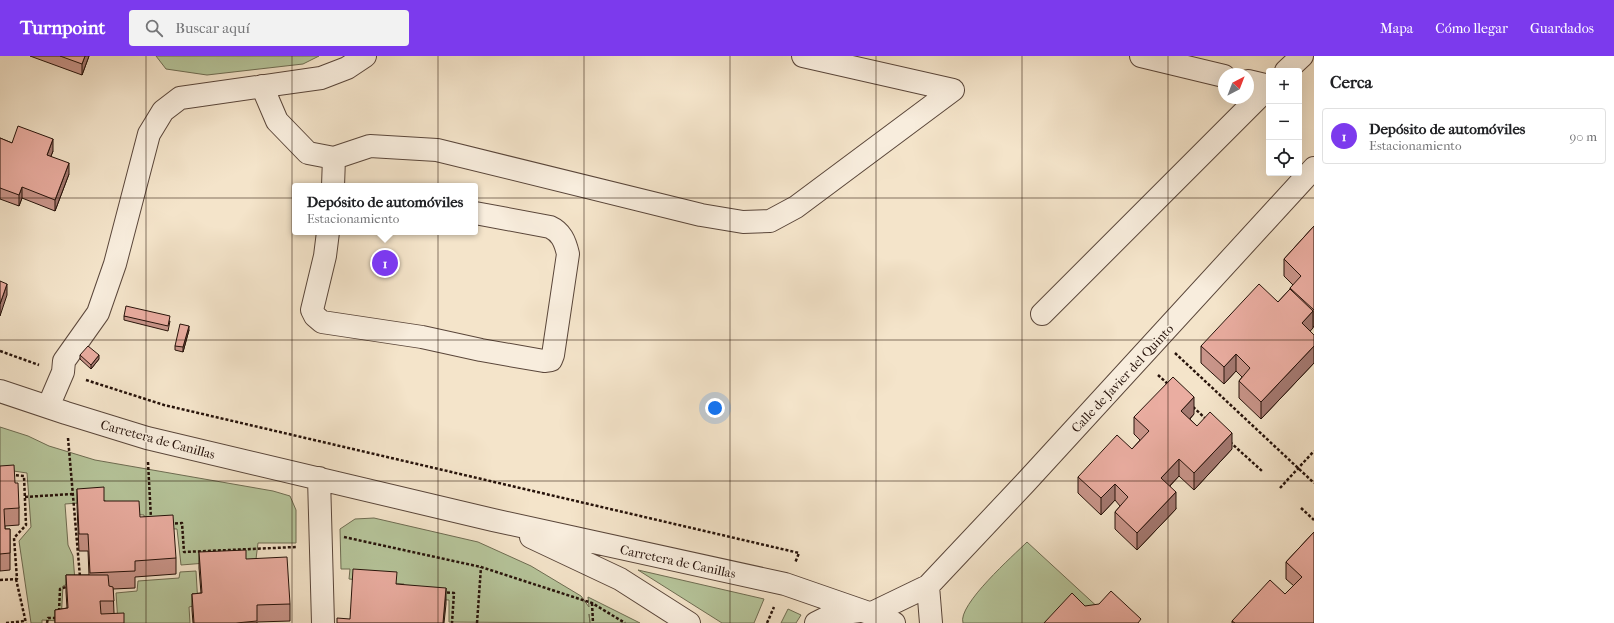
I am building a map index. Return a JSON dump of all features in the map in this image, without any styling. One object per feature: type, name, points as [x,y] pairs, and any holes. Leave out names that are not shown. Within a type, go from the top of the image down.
[{"type":"street","points":[[57,410],[64,361],[98,313],[115,264],[149,134],[163,111],[180,98],[322,78],[347,68],[365,56]]},
{"type":"street","points":[[262,86],[277,121],[308,153],[334,158],[370,146],[437,150],[701,215],[744,222],[770,221],[796,207],[953,90],[802,56]]},
{"type":"street","points":[[1141,56],[1218,75]]},
{"type":"street","points":[[1289,68],[1302,56]]},
{"type":"street","points":[[1254,83],[1266,86]]},
{"type":"street","points":[[1042,314],[1266,90]]},
{"type":"street","points":[[333,183],[334,158]]},
{"type":"street","name":"Calle de Javier del Quinto","points":[[865,612],[928,586],[1141,358],[1314,168]]},
{"type":"street","points":[[328,235],[325,256],[312,310],[315,316],[322,322],[422,337],[480,350],[544,361],[551,360],[568,254],[566,243],[558,231],[550,226],[478,214]]},
{"type":"street","name":"Carretera de Canillas","points":[[0,391],[148,438],[493,520],[786,584],[894,623]]},
{"type":"street","points":[[319,478],[323,623]]},
{"type":"street","name":"Carretera de Canillas","points":[[493,520],[620,579],[689,623]]},
{"type":"street","points":[[928,586],[931,623]]},
{"type":"street","points":[[816,623],[832,615],[865,612]]},
{"type":"path","points":[[1159,338],[1314,483]]},
{"type":"path","points":[[0,351],[32,363],[164,405],[799,553],[767,623]]},
{"type":"path","points":[[1141,358],[1170,385]]},
{"type":"path","points":[[1193,407],[1210,423]]},
{"type":"path","points":[[57,410],[72,494],[81,583]]},
{"type":"path","points":[[1227,439],[1262,471]]},
{"type":"path","points":[[1280,488],[1314,452]]},
{"type":"path","points":[[6,623],[25,622],[16,579],[14,538],[26,524],[24,476],[8,474]]},
{"type":"path","points":[[25,497],[72,494]]},
{"type":"path","points":[[1301,508],[1314,520]]},
{"type":"path","points":[[477,623],[481,567]]},
{"type":"path","points":[[0,581],[16,579]]},
{"type":"path","points":[[48,623],[48,618],[58,618],[60,589],[74,585]]},
{"type":"path","points":[[439,591],[454,593],[452,623]]},
{"type":"path","points":[[592,603],[593,623]]},
{"type":"green space","points":[[156,56],[319,56],[303,64],[207,75],[166,69]]},
{"type":"green space","points":[[0,427],[28,436],[49,446],[95,460],[273,491],[290,496],[296,510],[296,543],[258,543],[256,559],[181,565],[177,529],[145,528],[144,515],[109,513],[106,501],[65,504],[68,545],[73,556],[75,581],[63,586],[61,621],[42,620],[42,623],[31,623],[19,541],[31,527],[27,473],[0,469]]},
{"type":"green space","points":[[374,518],[478,542],[531,566],[581,596],[589,607],[588,597],[640,623],[449,622],[449,600],[403,598],[404,584],[349,579],[350,569],[341,569],[340,529],[355,519]]},
{"type":"green space","points":[[1027,542],[1102,611],[1053,623],[963,623],[963,615],[977,593]]},
{"type":"green space","points":[[638,570],[764,599],[754,623],[722,623]]},
{"type":"green space","points":[[196,571],[198,605],[189,607],[190,623],[118,623],[116,593],[137,591],[138,581],[179,578],[180,572]]},
{"type":"green space","points":[[788,609],[801,615],[796,623],[781,623]]},
{"type":"building","points":[[60,56],[85,56],[82,64]]},
{"type":"building","points":[[18,126],[53,139],[47,155],[69,163],[55,200],[22,187],[19,195],[0,188],[0,138],[12,143]]},
{"type":"building","points":[[1314,226],[1314,310],[1290,288],[1301,276],[1284,259]]},
{"type":"building","points":[[0,281],[7,284],[0,304]]},
{"type":"building","points":[[1259,284],[1278,302],[1290,289],[1313,311],[1302,323],[1314,335],[1314,346],[1261,402],[1239,381],[1250,368],[1236,354],[1224,367],[1201,346]]},
{"type":"building","points":[[126,306],[170,316],[168,326],[124,316]]},
{"type":"building","points":[[180,324],[189,326],[183,347],[175,346]]},
{"type":"building","points":[[88,346],[99,355],[91,365],[80,355]]},
{"type":"building","points":[[1173,377],[1194,397],[1181,411],[1197,426],[1210,412],[1232,433],[1194,473],[1179,459],[1161,478],[1176,492],[1137,533],[1115,512],[1128,497],[1115,484],[1101,498],[1078,477],[1117,435],[1132,449],[1149,431],[1134,417]]},
{"type":"building","points":[[14,465],[15,483],[18,483],[19,508],[4,509],[5,529],[10,529],[10,553],[0,554],[0,466]]},
{"type":"building","points":[[104,487],[104,501],[139,501],[140,517],[173,515],[176,558],[135,561],[135,571],[90,573],[88,534],[79,534],[77,489]]},
{"type":"building","points":[[1314,532],[1314,623],[1235,623],[1232,621],[1270,580],[1285,594],[1302,577],[1286,562]]},
{"type":"building","points":[[246,550],[246,559],[287,557],[290,604],[257,605],[257,621],[236,623],[194,623],[192,594],[202,593],[199,552]]},
{"type":"building","points":[[353,569],[397,572],[396,584],[446,588],[443,623],[337,623],[337,618],[350,619]]},
{"type":"building","points":[[66,575],[108,575],[109,586],[113,587],[114,601],[100,601],[101,614],[124,613],[124,623],[55,623],[55,610],[68,608]]},
{"type":"building","points":[[1111,591],[1141,619],[1138,623],[1044,623],[1072,593],[1085,606],[1099,604]]},
{"type":"place","name":"Depósito de automóviles","points":[[385,263]]}]
